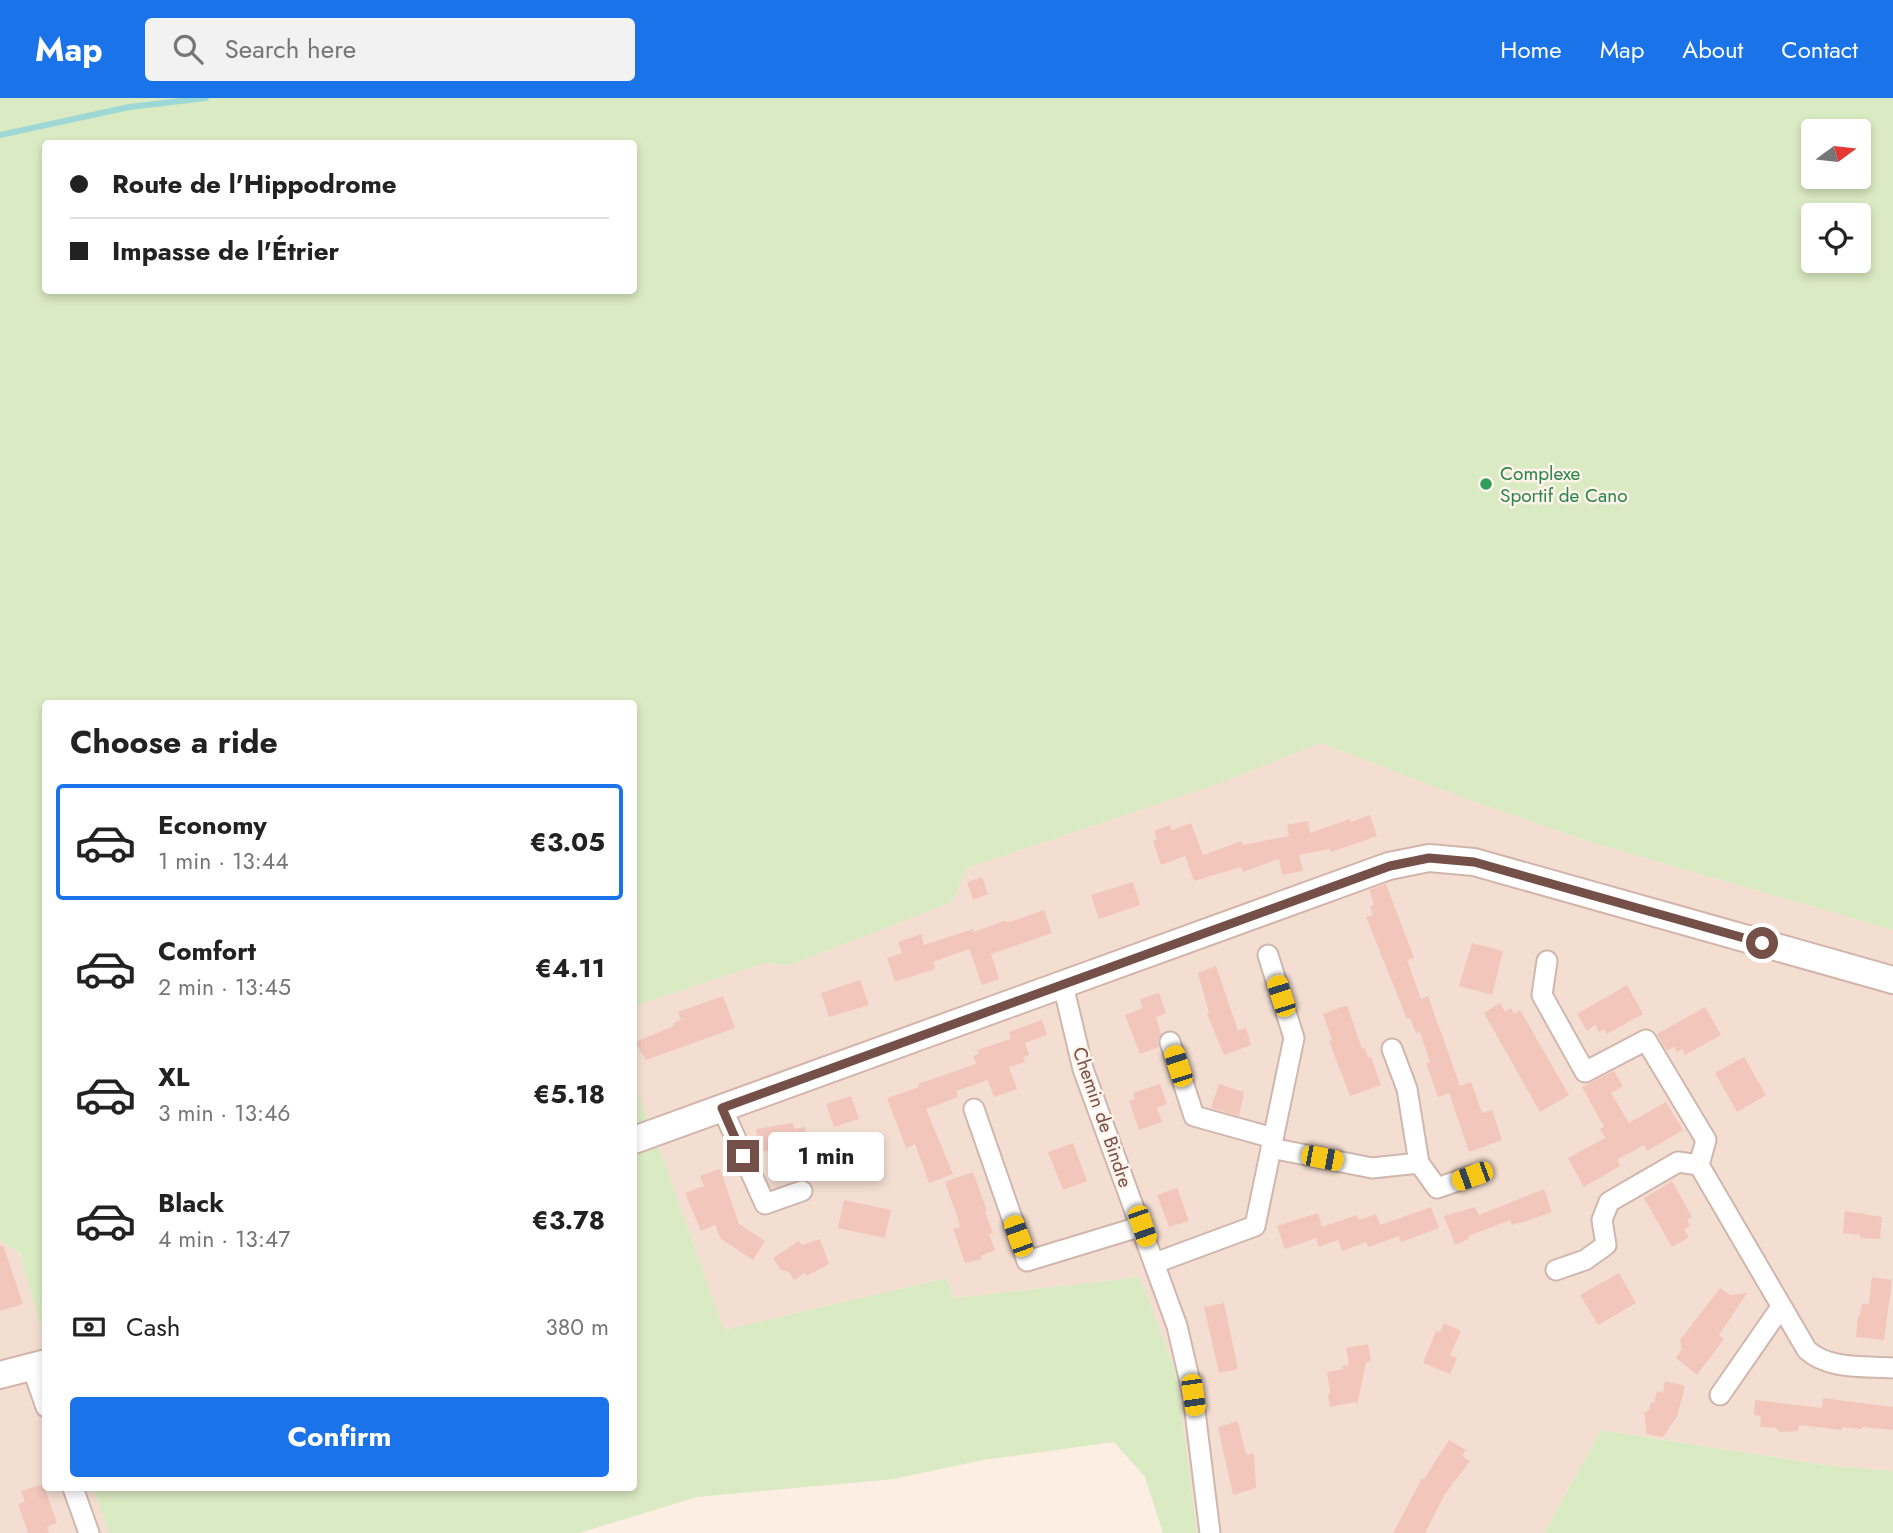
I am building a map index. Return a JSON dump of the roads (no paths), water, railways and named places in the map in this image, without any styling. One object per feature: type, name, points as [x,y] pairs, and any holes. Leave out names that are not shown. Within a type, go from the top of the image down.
[{"type":"main road","points":[[637,1139],[1390,866],[1429,858],[1474,862],[1893,980]]},
{"type":"main road","points":[[0,1375],[39,1365]]},
{"type":"street","points":[[1154,1263],[1255,1226],[1294,1038],[1268,955]]},
{"type":"street","points":[[1547,961],[1542,995],[1585,1072],[1646,1040],[1706,1140],[1699,1166],[1807,1350],[1817,1359],[1830,1363],[1893,1368]]},
{"type":"street","name":"Chemin de Bindre","points":[[1063,985],[1083,1069],[1177,1326],[1193,1395],[1210,1533]]},
{"type":"street","points":[[1170,1042],[1194,1116],[1273,1143],[1372,1168],[1419,1163]]},
{"type":"street","points":[[1392,1049],[1407,1089],[1419,1163],[1437,1188],[1472,1176]]},
{"type":"street","points":[[722,1108],[765,1204],[802,1191]]},
{"type":"street","points":[[974,1110],[1027,1261],[1142,1226]]},
{"type":"street","points":[[1556,1270],[1585,1260],[1606,1245],[1602,1220],[1609,1202],[1678,1162],[1699,1166]]},
{"type":"street","points":[[1720,1395],[1781,1307]]},
{"type":"street","points":[[39,1365],[42,1383]]},
{"type":"street","points":[[74,1491],[89,1533]]},
{"type":"waterway","points":[[0,135],[129,107],[206,98]]},
{"type":"place","name":"Complexe Sportif de Cano","points":[[1486,484]]}]
